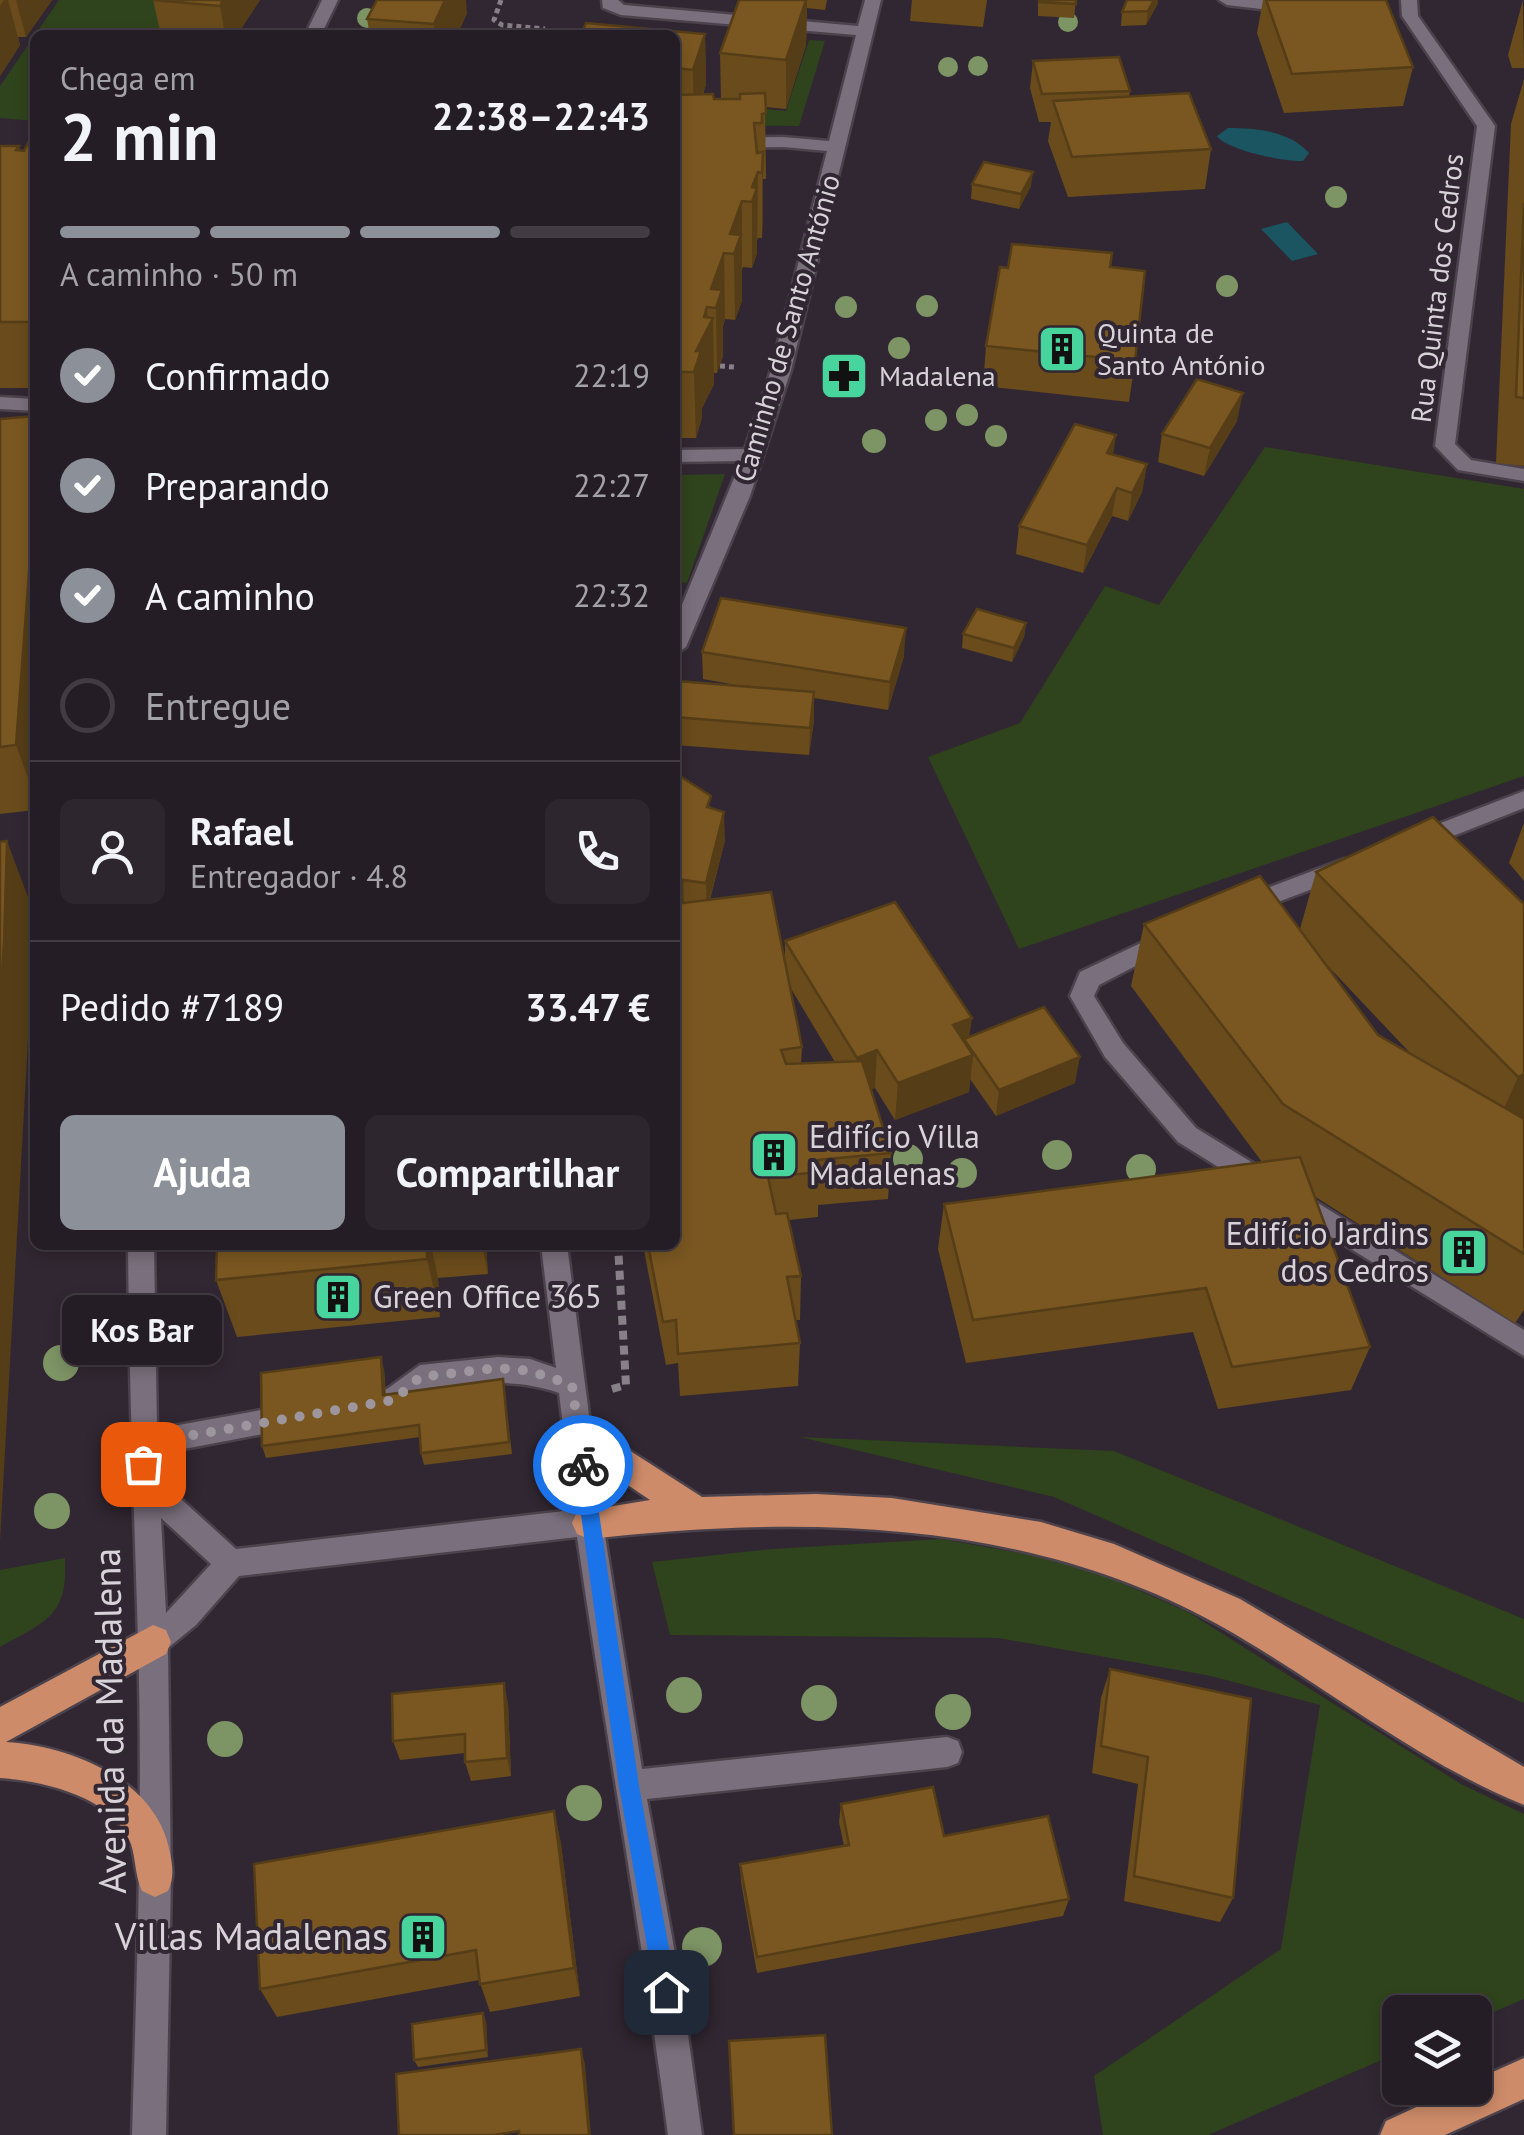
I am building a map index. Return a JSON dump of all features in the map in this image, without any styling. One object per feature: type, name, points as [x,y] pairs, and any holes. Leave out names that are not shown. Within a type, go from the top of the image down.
[{"type":"highway","points":[[579,1433],[700,1514]]},
{"type":"highway","points":[[590,1523],[826,1509],[888,1513],[1015,1532],[1077,1548],[1183,1588],[1251,1625],[1476,1763],[1524,1786]]},
{"type":"highway","points":[[0,1727],[153,1642]]},
{"type":"highway","points":[[0,1760],[72,1774],[121,1805],[146,1832],[155,1878]]},
{"type":"highway","points":[[1400,2135],[1524,2078]]},
{"type":"street","points":[[315,30],[330,0]]},
{"type":"street","points":[[610,0],[609,5],[621,10],[864,31]]},
{"type":"street","name":"Caminho de Santo António","points":[[680,635],[753,455],[781,370],[873,0]]},
{"type":"street","points":[[1228,0],[1313,9]]},
{"type":"street","name":"Rua Quinta dos Cedros","points":[[1404,10],[1486,126],[1444,446],[1464,465],[1524,476]]},
{"type":"street","points":[[680,143],[782,142],[838,147]]},
{"type":"street","points":[[0,403],[30,405]]},
{"type":"street","points":[[680,456],[753,455]]},
{"type":"street","points":[[1413,851],[1524,799]]},
{"type":"street","points":[[1218,917],[1360,862]]},
{"type":"street","points":[[1184,932],[1088,978],[1082,996],[1086,1010],[1114,1050],[1187,1135],[1524,1344]]},
{"type":"street","name":"Avenida da Madalena","points":[[141,1250],[142,1444],[153,1642],[155,1878],[149,2135]]},
{"type":"street","points":[[555,1250],[590,1523],[629,1786],[666,1992],[685,2135]]},
{"type":"street","points":[[355,1406],[394,1400],[420,1377],[498,1368],[530,1371],[572,1385]]},
{"type":"street","points":[[142,1444],[316,1413]]},
{"type":"street","points":[[144,1484],[232,1563]]},
{"type":"street","points":[[153,1642],[196,1604],[232,1563],[547,1524],[590,1523]]},
{"type":"street","points":[[629,1786],[947,1752]]},
{"type":"path","points":[[501,0],[494,20],[502,26],[545,29]]},
{"type":"path","points":[[720,366],[734,367]]},
{"type":"path","points":[[611,1390],[626,1384],[618,1250]]},
{"type":"green space","points":[[59,0],[186,0],[167,30],[38,30]]},
{"type":"green space","points":[[809,40],[825,41],[799,126],[680,125],[680,117],[710,103],[786,111]]},
{"type":"green space","points":[[30,42],[30,121],[0,118],[0,86]]},
{"type":"green space","points":[[1265,447],[1524,489],[1524,776],[1019,949],[928,757],[1020,723],[1105,586],[1159,605]]},
{"type":"green space","points":[[725,474],[687,583],[680,582],[680,475]]},
{"type":"green space","points":[[800,1437],[1114,1451],[1524,1619],[1524,1703],[1054,1497]]},
{"type":"green space","points":[[941,1539],[1076,1563],[1188,1612],[1461,1784],[1524,1814],[1524,1999],[1492,2013],[1492,1995],[1382,1995],[1382,2060],[1208,2135],[1103,2135],[1094,2076],[1281,1949],[1320,1705],[1211,1676],[999,1638],[670,1635],[652,1562],[772,1549]]},
{"type":"green space","points":[[65,1558],[63,1593],[51,1615],[0,1647],[0,1570]]},
{"type":"water","points":[[1228,128],[1282,135],[1309,153],[1303,161],[1295,161],[1243,150],[1217,136]]},
{"type":"water","points":[[1287,222],[1318,254],[1292,261],[1261,229]]},
{"type":"building","points":[[153,0],[223,0],[220,6]]},
{"type":"building","points":[[377,0],[445,0],[434,24],[367,19]]},
{"type":"building","points":[[739,0],[806,0],[786,60],[720,53]]},
{"type":"building","points":[[1076,0],[1076,4],[1039,2]]},
{"type":"building","points":[[1127,0],[1154,0],[1148,11],[1122,12]]},
{"type":"building","points":[[1266,0],[1386,0],[1413,67],[1292,74]]},
{"type":"building","points":[[586,23],[662,30],[583,30]]},
{"type":"building","points":[[680,32],[705,34],[693,70],[680,69]]},
{"type":"building","points":[[1119,57],[1130,91],[1042,94],[1033,61]]},
{"type":"building","points":[[765,93],[766,113],[762,114],[762,123],[754,123],[757,153],[763,152],[762,173],[758,172],[752,187],[757,188],[752,202],[742,201],[730,234],[741,235],[734,254],[724,253],[711,289],[722,290],[716,308],[707,307],[704,317],[713,318],[696,351],[701,351],[694,372],[680,372],[680,95],[713,94],[714,99],[740,99],[740,94]]},
{"type":"building","points":[[1189,93],[1211,149],[1072,157],[1053,101]]},
{"type":"building","points":[[30,139],[30,322],[0,322],[0,146],[19,146],[16,150],[24,151]]},
{"type":"building","points":[[984,162],[1033,172],[1021,194],[972,184]]},
{"type":"building","points":[[1524,203],[1524,398],[1516,397]]},
{"type":"building","points":[[1012,244],[1112,253],[1110,267],[1145,271],[1135,361],[986,346],[1000,267],[1008,268]]},
{"type":"building","points":[[1197,379],[1243,393],[1210,448],[1162,434]]},
{"type":"building","points":[[30,416],[30,559],[16,745],[0,747],[0,419]]},
{"type":"building","points":[[1075,424],[1116,435],[1107,453],[1147,464],[1132,493],[1117,488],[1087,545],[1019,526]]},
{"type":"building","points":[[721,598],[906,628],[890,682],[702,652]]},
{"type":"building","points":[[977,609],[1026,623],[1014,648],[963,634]]},
{"type":"building","points":[[680,681],[814,692],[810,728],[680,717]]},
{"type":"building","points":[[680,776],[711,796],[707,807],[724,812],[706,883],[683,880],[680,892]]},
{"type":"building","points":[[1433,817],[1524,904],[1524,1074],[1518,1077],[1316,872]]},
{"type":"building","points":[[7,841],[4,942],[0,1009],[0,842]]},
{"type":"building","points":[[1260,876],[1378,1035],[1524,1119],[1524,1254],[1283,1104],[1144,924]]},
{"type":"building","name":"Edifício Villa Madalenas","points":[[771,892],[802,1047],[781,1050],[786,1064],[862,1061],[891,1153],[818,1160],[819,1172],[768,1177],[776,1214],[787,1213],[801,1276],[787,1277],[800,1343],[678,1354],[676,1320],[663,1322],[649,1250],[680,1250],[680,903]]},
{"type":"building","points":[[895,902],[972,1018],[953,1025],[973,1055],[898,1083],[877,1050],[857,1058],[785,941]]},
{"type":"building","points":[[1044,1007],[1080,1057],[999,1090],[964,1039]]},
{"type":"building","name":"Edifício Villa Madalenas","points":[[1300,1157],[1370,1347],[1232,1367],[1206,1288],[973,1320],[944,1204]]},
{"type":"building","points":[[217,1250],[427,1250],[427,1259],[216,1280]]},
{"type":"building","points":[[381,1357],[383,1395],[503,1379],[509,1442],[421,1453],[419,1425],[262,1446],[261,1373]]},
{"type":"building","points":[[1110,1669],[1251,1699],[1233,1898],[1134,1876],[1148,1757],[1101,1746]]},
{"type":"building","points":[[504,1683],[507,1758],[465,1762],[465,1734],[393,1741],[392,1694]]},
{"type":"building","points":[[933,1787],[944,1836],[1048,1816],[1069,1899],[757,1957],[740,1864],[849,1845],[841,1804]]},
{"type":"building","name":"Villas Madalenas","points":[[554,1811],[574,1968],[480,1984],[476,1950],[260,1989],[254,1864]]},
{"type":"building","points":[[483,2013],[486,2050],[414,2060],[412,2024]]},
{"type":"building","points":[[825,2035],[832,2135],[734,2135],[729,2041]]},
{"type":"building","points":[[581,2049],[589,2135],[519,2135],[519,2131],[494,2135],[399,2135],[396,2074]]},
{"type":"way so far","points":[[143,1464],[142,1444],[394,1400],[420,1377],[498,1368],[530,1371],[572,1385],[583,1465]]},
{"type":"place","name":"Quinta de Santo António","points":[[1062,349]]},
{"type":"place","name":"Madalena","points":[[844,376]]},
{"type":"place","name":"Edifício Villa Madalenas","points":[[774,1155]]},
{"type":"place","name":"Edifício Jardins dos Cedros","points":[[1464,1252]]},
{"type":"place","name":"Green Office 365","points":[[338,1297]]},
{"type":"place","name":"Kos Bar","points":[[143,1464]]},
{"type":"place","name":"Villas Madalenas","points":[[423,1937]]},
{"type":"route","points":[[583,1465],[629,1786],[666,1992]]}]
